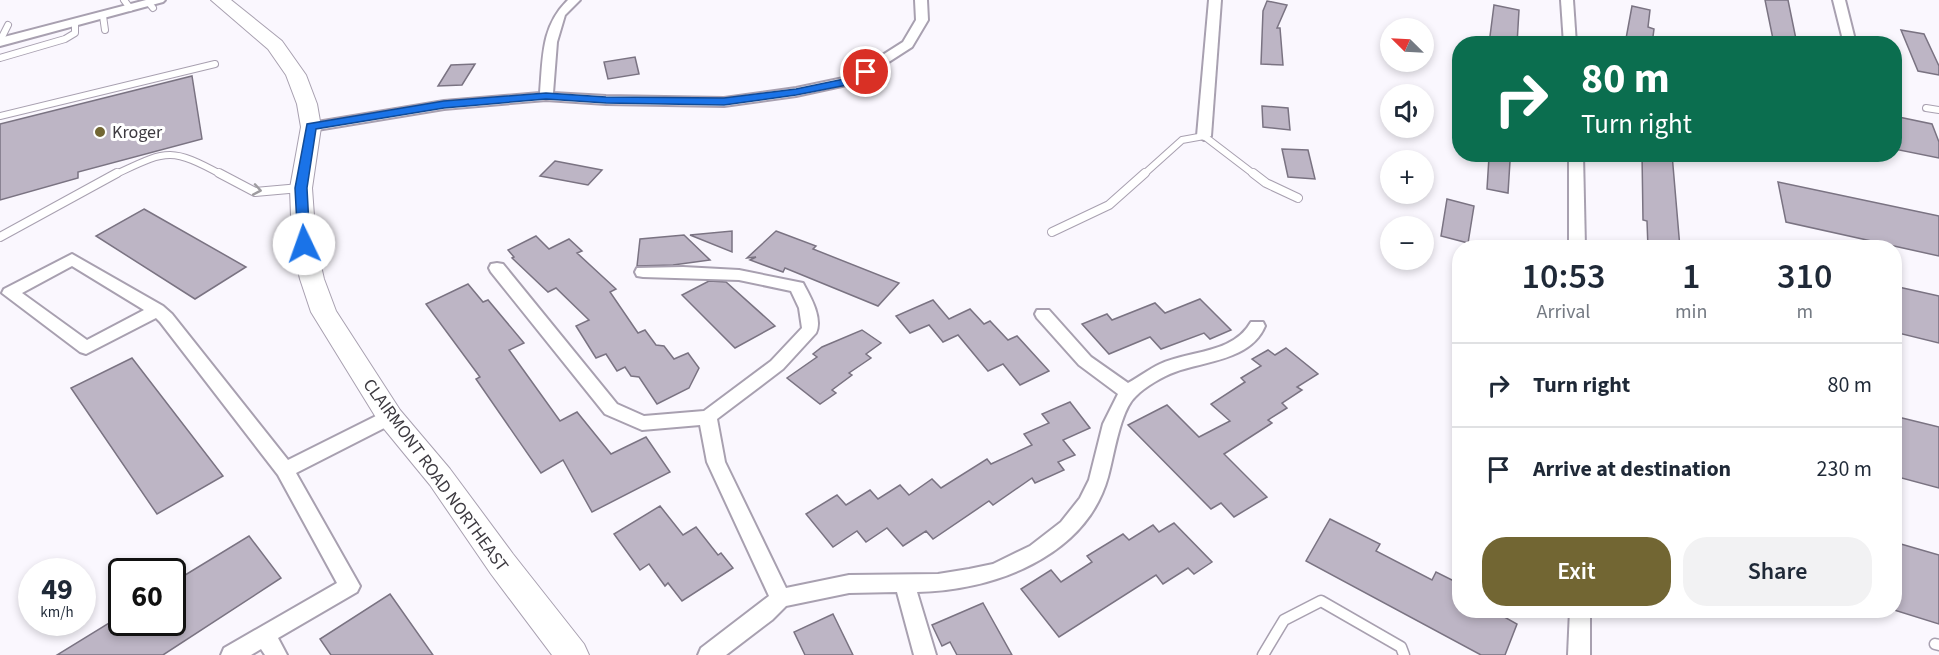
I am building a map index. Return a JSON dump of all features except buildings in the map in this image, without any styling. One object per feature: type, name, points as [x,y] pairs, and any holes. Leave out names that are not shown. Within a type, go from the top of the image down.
[{"type":"main road","name":"CLAIRMONT ROAD NORTHEAST","points":[[220,0],[264,34],[285,57],[297,75],[307,104],[311,127],[301,188],[304,244],[312,279],[324,312],[390,417],[440,477],[502,564],[572,655]]},
{"type":"street","points":[[546,96],[551,42],[560,14],[574,0]]},
{"type":"street","points":[[311,127],[444,105],[546,96],[606,100],[724,102],[796,92],[852,80],[908,44],[922,20],[921,0]]},
{"type":"street","points":[[1204,136],[1215,0]]},
{"type":"street","points":[[1567,0],[1569,36]]},
{"type":"street","points":[[1839,0],[1848,36]]},
{"type":"street","points":[[0,41],[103,16],[127,4],[154,4]]},
{"type":"street","points":[[1576,162],[1577,240]]},
{"type":"street","points":[[157,310],[86,348],[10,293],[72,259],[157,310],[285,470],[350,586],[232,655]]},
{"type":"street","points":[[497,268],[611,409],[642,423],[708,417],[777,365],[810,330],[807,308],[797,287],[764,277],[719,272],[643,273]]},
{"type":"street","points":[[1043,314],[1085,361],[1128,392]]},
{"type":"street","points":[[709,655],[765,613],[780,598],[849,584],[938,583],[996,572],[1019,562],[1054,541],[1078,515],[1094,491],[1112,424],[1128,392],[1167,368],[1232,349],[1254,333],[1257,326]]},
{"type":"street","points":[[285,470],[390,417]]},
{"type":"street","points":[[708,417],[716,462],[780,598]]},
{"type":"street","points":[[904,582],[925,655]]},
{"type":"street","points":[[1579,655],[1580,618]]},
{"type":"street","points":[[265,635],[276,655]]},
{"type":"lane","points":[[103,16],[105,30]]},
{"type":"lane","points":[[0,58],[65,39],[75,33],[75,24]]},
{"type":"lane","points":[[0,41],[8,25]]},
{"type":"lane","points":[[0,116],[215,64]]},
{"type":"lane","points":[[1926,108],[1939,110]]},
{"type":"lane","points":[[1052,232],[1109,205],[1182,140],[1204,136],[1266,183],[1298,198]]},
{"type":"lane","points":[[0,237],[108,177],[158,156],[173,154],[195,160],[255,192],[301,188]]},
{"type":"lane","points":[[1263,655],[1284,620],[1322,600],[1401,647],[1404,655]]},
{"type":"place","name":"Kroger","points":[[100,132]]},
{"type":"route","points":[[304,244],[301,188],[311,127],[444,105],[546,96],[606,100],[724,102],[796,92],[852,80],[866,72]]}]
